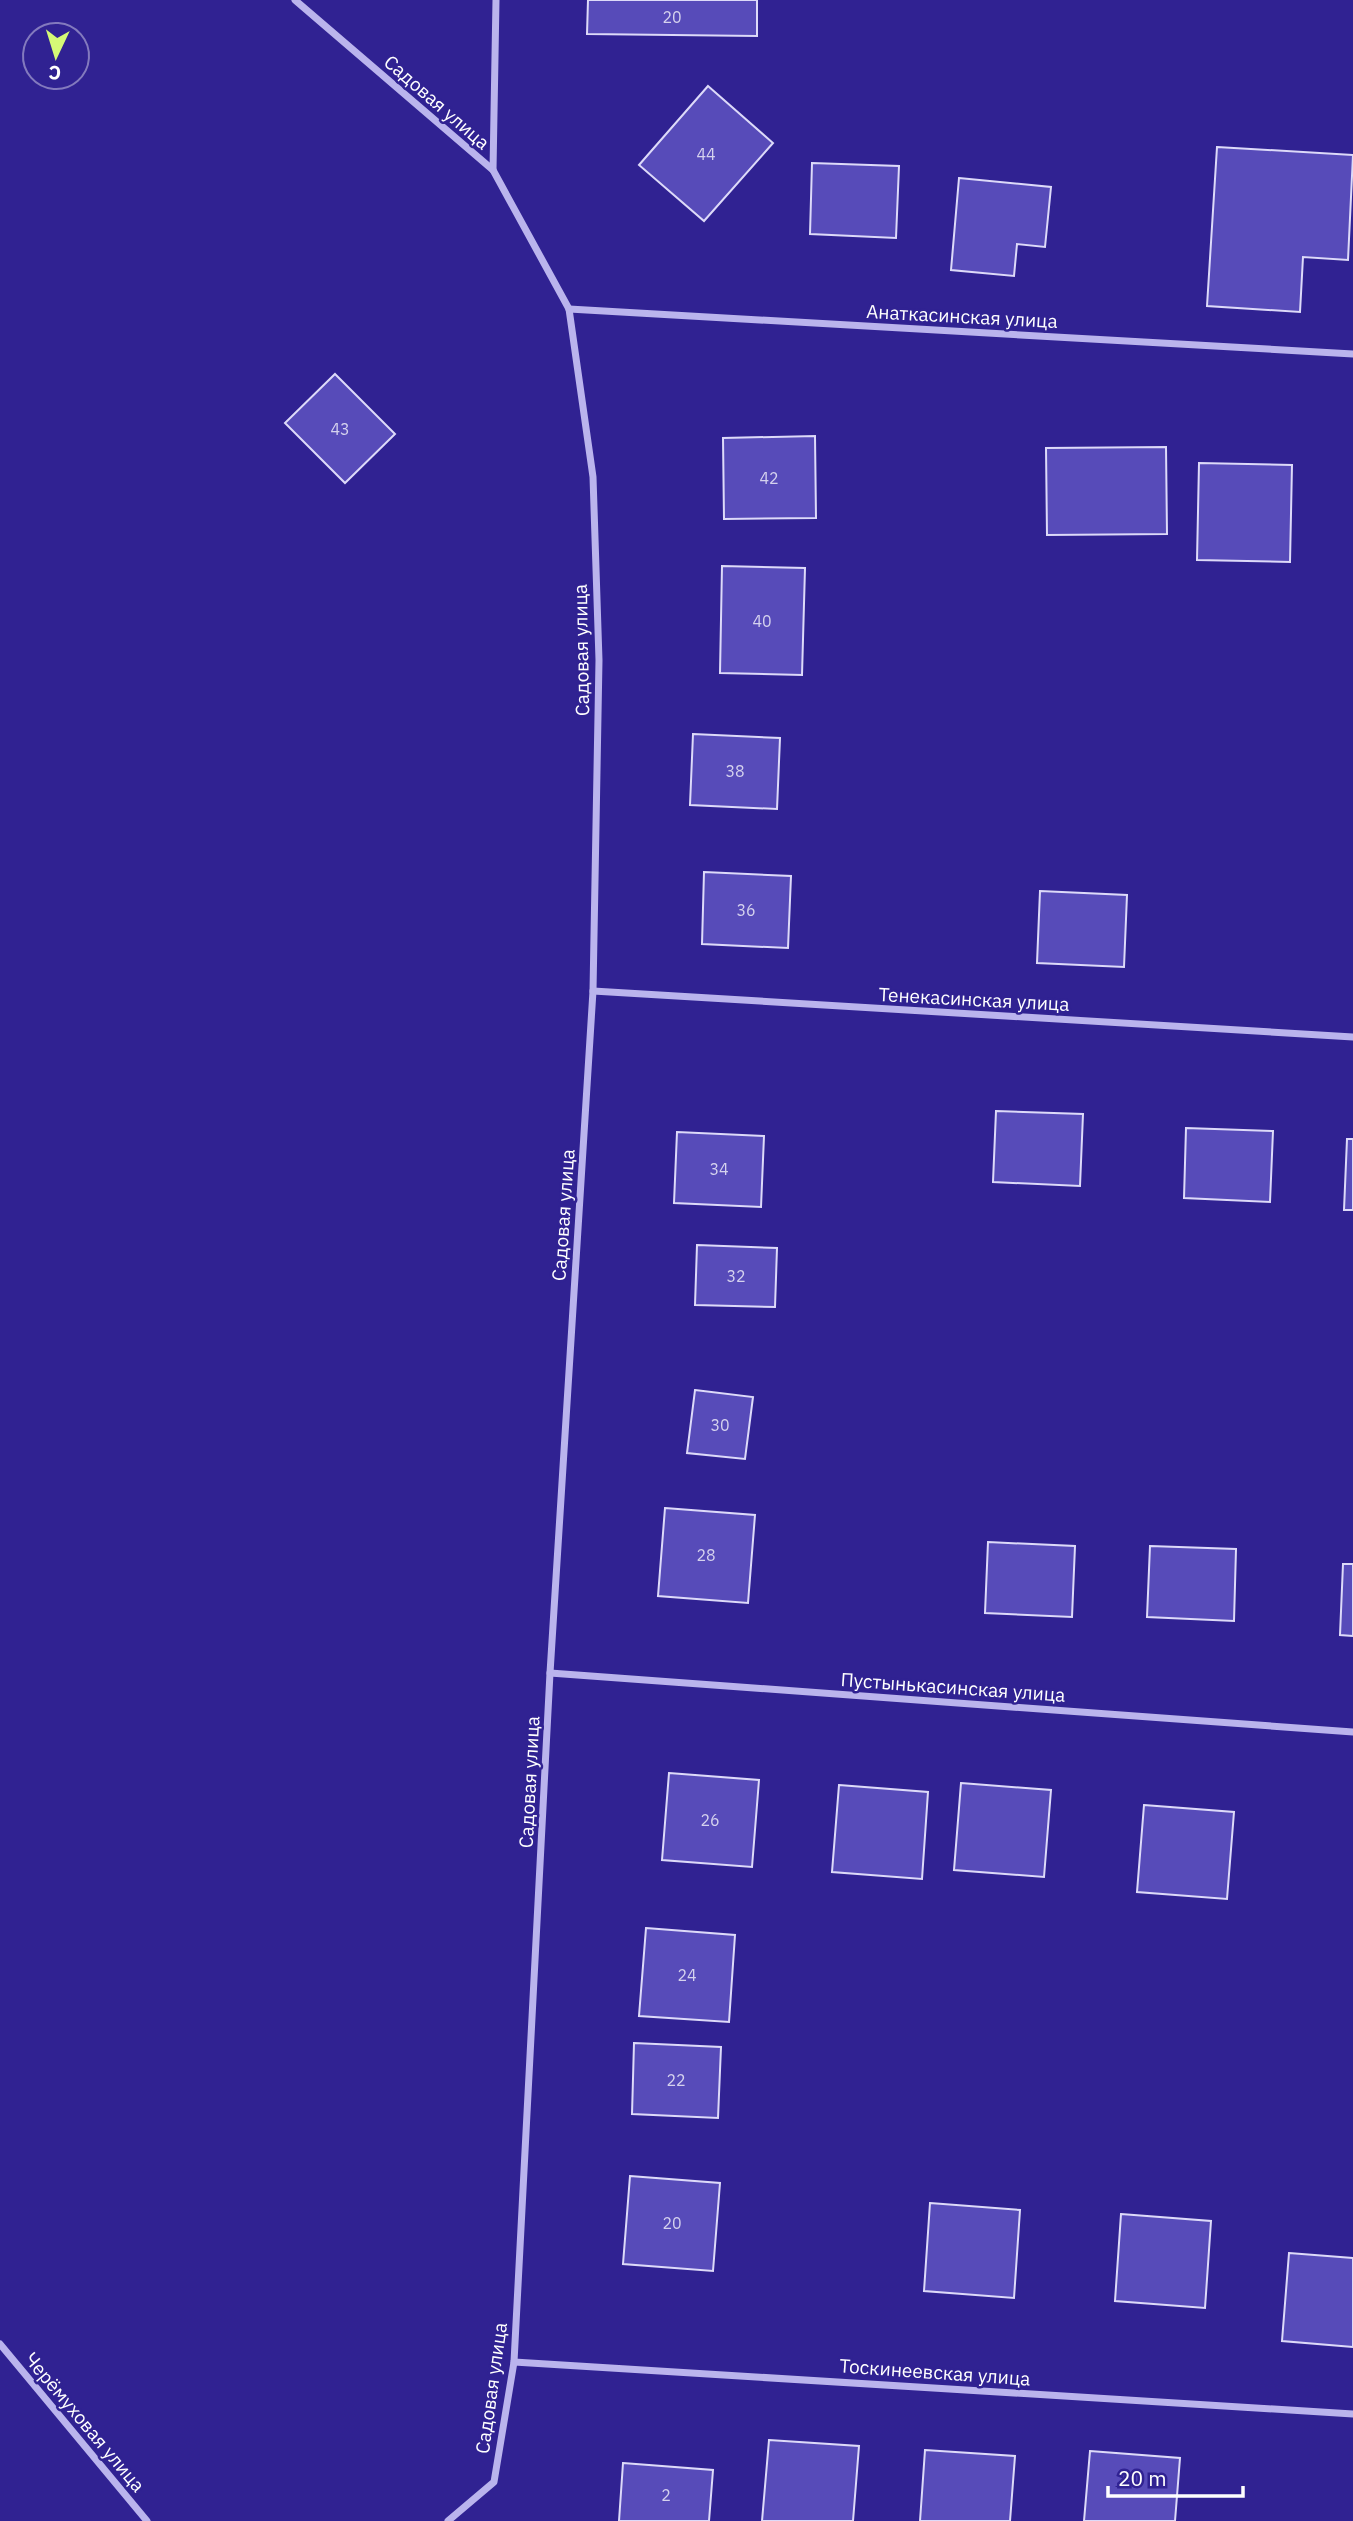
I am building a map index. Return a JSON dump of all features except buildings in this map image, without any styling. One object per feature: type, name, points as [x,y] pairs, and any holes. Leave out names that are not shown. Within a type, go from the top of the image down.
[{"type":"street","name":"Садовая улица","points":[[295,0],[493,170],[569,309],[593,477],[599,660],[593,992],[550,1673],[514,2362],[494,2482],[448,2521]]},
{"type":"street","points":[[493,170],[496,0]]},
{"type":"street","name":"Анаткасинская улица","points":[[569,309],[1353,354]]},
{"type":"street","name":"Тенекасинская улица","points":[[593,992],[1353,1037]]},
{"type":"street","name":"Пустынькасинская улица","points":[[550,1673],[1353,1732]]},
{"type":"street","name":"Черёмуховая улица","points":[[0,2344],[147,2521]]},
{"type":"street","name":"Тоскинеевская улица","points":[[514,2362],[1353,2414]]}]
